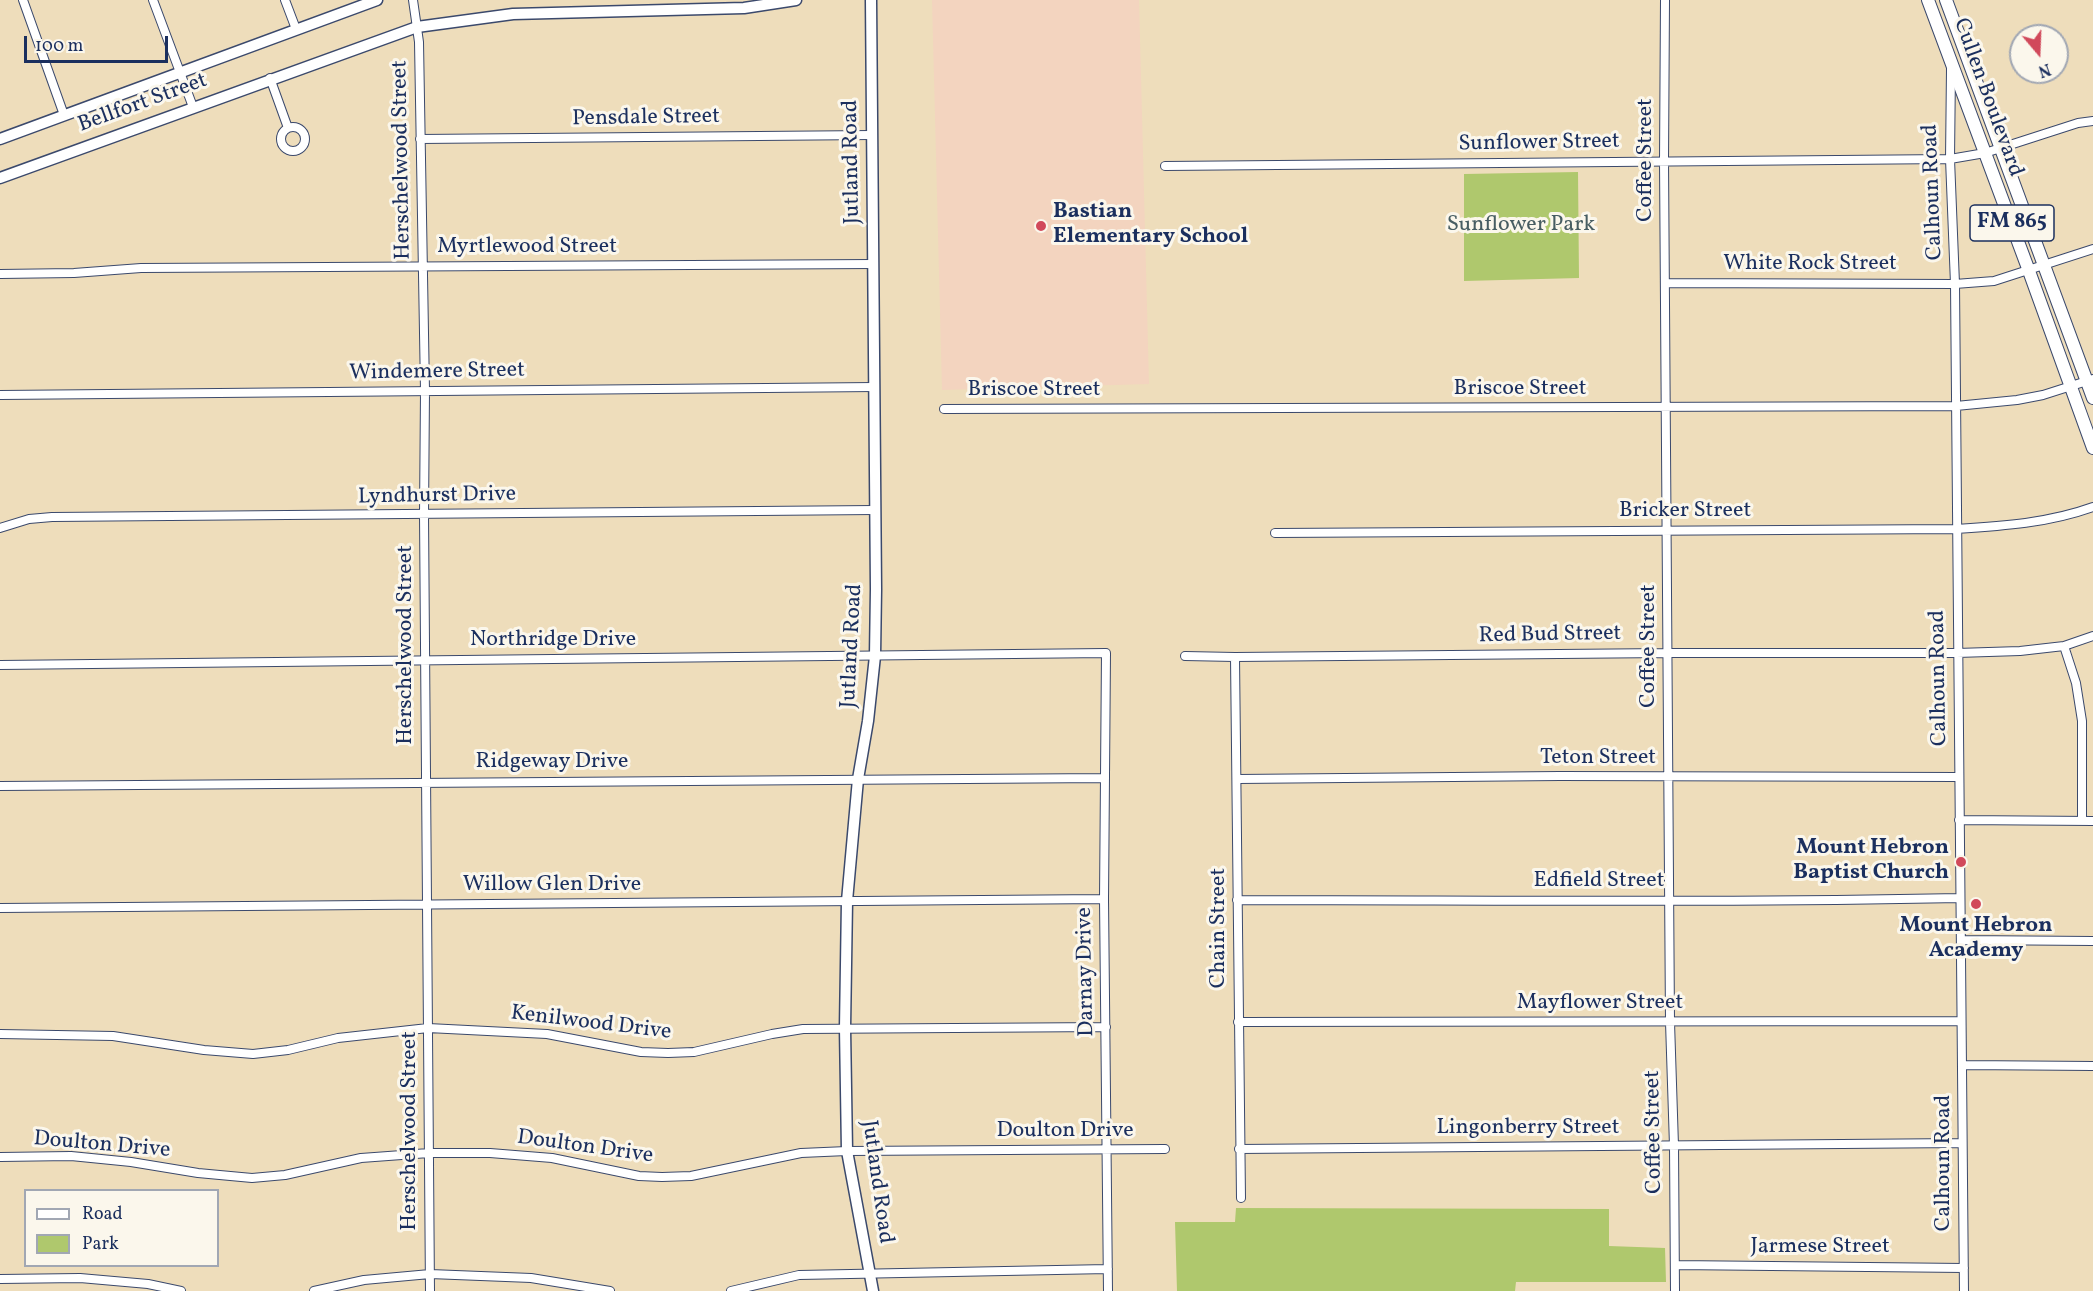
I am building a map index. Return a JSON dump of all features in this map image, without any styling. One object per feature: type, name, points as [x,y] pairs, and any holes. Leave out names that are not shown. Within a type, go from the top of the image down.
[{"type":"main road","name":"Cullen Boulevard","points":[[1928,0],[2093,448]]},
{"type":"main road","name":"Cullen Boulevard","points":[[1946,0],[2044,264],[2090,380],[2093,398]]},
{"type":"street","points":[[23,0],[64,115]]},
{"type":"street","points":[[153,0],[193,107]]},
{"type":"street","points":[[285,0],[296,29]]},
{"type":"street","name":"Bellfort Street","points":[[0,139],[377,0]]},
{"type":"street","name":"Herschelwood Street","points":[[413,0],[419,42],[425,391],[430,1291]]},
{"type":"street","points":[[628,12],[629,0]]},
{"type":"street","name":"Bellfort Street","points":[[0,178],[270,78],[417,27],[513,14],[744,8],[796,0]]},
{"type":"street","name":"Jutland Road","points":[[871,0],[875,656],[868,721],[858,778],[847,901],[845,1028],[848,1151],[873,1291]]},
{"type":"street","name":"Coffee Street","points":[[1665,0],[1667,653],[1675,1291]]},
{"type":"street","name":"Calhoun Road","points":[[1952,64],[1950,159],[1955,284],[1964,1291]]},
{"type":"street","points":[[270,78],[288,128]]},
{"type":"street","points":[[2001,147],[2078,123],[2093,121]]},
{"type":"street","name":"Pensdale Street","points":[[420,139],[872,135]]},
{"type":"street","name":"Sunflower Street","points":[[1165,166],[1950,159],[1985,153],[2001,147]]},
{"type":"street","name":"White Rock Street","points":[[1666,283],[1955,284],[1994,280],[2029,271],[2093,249]]},
{"type":"street","name":"Myrtlewood Street","points":[[0,274],[74,273],[141,268],[874,264]]},
{"type":"street","name":"Briscoe Street","points":[[944,409],[1956,406],[2017,400],[2090,380]]},
{"type":"street","name":"Windemere Street","points":[[0,395],[875,387]]},
{"type":"street","name":"Bricker Street","points":[[1275,533],[1956,529],[2050,519],[2093,507]]},
{"type":"street","name":"Lyndhurst Drive","points":[[0,528],[29,519],[52,517],[875,510]]},
{"type":"street","name":"Red Bud Street","points":[[1185,656],[1957,653],[2020,651],[2064,646],[2093,636]]},
{"type":"street","points":[[2064,646],[2076,683],[2082,721],[2082,821]]},
{"type":"street","name":"Northridge Drive","points":[[0,665],[1106,653]]},
{"type":"street","name":"Darnay Drive","points":[[1106,653],[1104,899],[1108,1291]]},
{"type":"street","name":"Chain Street","points":[[1235,657],[1241,1198]]},
{"type":"street","name":"Teton Street","points":[[1238,779],[1959,777]]},
{"type":"street","name":"Ridgeway Drive","points":[[0,786],[1104,778]]},
{"type":"street","points":[[1959,820],[2093,821]]},
{"type":"street","name":"Edfield Street","points":[[1237,900],[1744,902],[1960,898]]},
{"type":"street","name":"Willow Glen Drive","points":[[0,908],[1104,899]]},
{"type":"street","points":[[1962,940],[2093,941]]},
{"type":"street","name":"Mayflower Street","points":[[1238,1022],[1961,1021]]},
{"type":"street","name":"Kenilwood Drive","points":[[0,1034],[113,1036],[204,1050],[253,1054],[288,1050],[338,1038],[428,1028],[547,1034],[641,1052],[668,1053],[714,1049],[772,1034],[803,1029],[1106,1027]]},
{"type":"street","points":[[1963,1065],[2093,1066]]},
{"type":"street","name":"Lingonberry Street","points":[[1239,1149],[1962,1143]]},
{"type":"street","name":"Doulton Drive","points":[[0,1157],[71,1156],[252,1178],[285,1175],[361,1158],[490,1153],[552,1158],[639,1176],[663,1177],[691,1176],[801,1153],[1165,1149]]},
{"type":"street","name":"Jarmese Street","points":[[1675,1265],[1964,1268]]},
{"type":"street","points":[[731,1291],[799,1275],[1108,1269]]},
{"type":"street","points":[[314,1291],[364,1280],[430,1274],[531,1278],[610,1291]]},
{"type":"street","points":[[0,1279],[80,1278],[148,1284],[181,1291]]},
{"type":"shaded area","name":"Bastian Elementary School","points":[[932,0],[1139,0],[1149,384],[942,390]]},
{"type":"green space","name":"Sunflower Park","points":[[1578,172],[1579,278],[1464,281],[1464,174]]},
{"type":"green space","points":[[1236,1208],[1609,1209],[1609,1246],[1665,1248],[1666,1282],[1516,1282],[1515,1291],[1177,1291],[1175,1222],[1235,1222]]},
{"type":"place","name":"Bastian Elementary School","points":[[1041,226]]},
{"type":"place","name":"Mount Hebron Baptist Church","points":[[1961,862]]},
{"type":"place","name":"Mount Hebron Academy","points":[[1976,904]]}]
